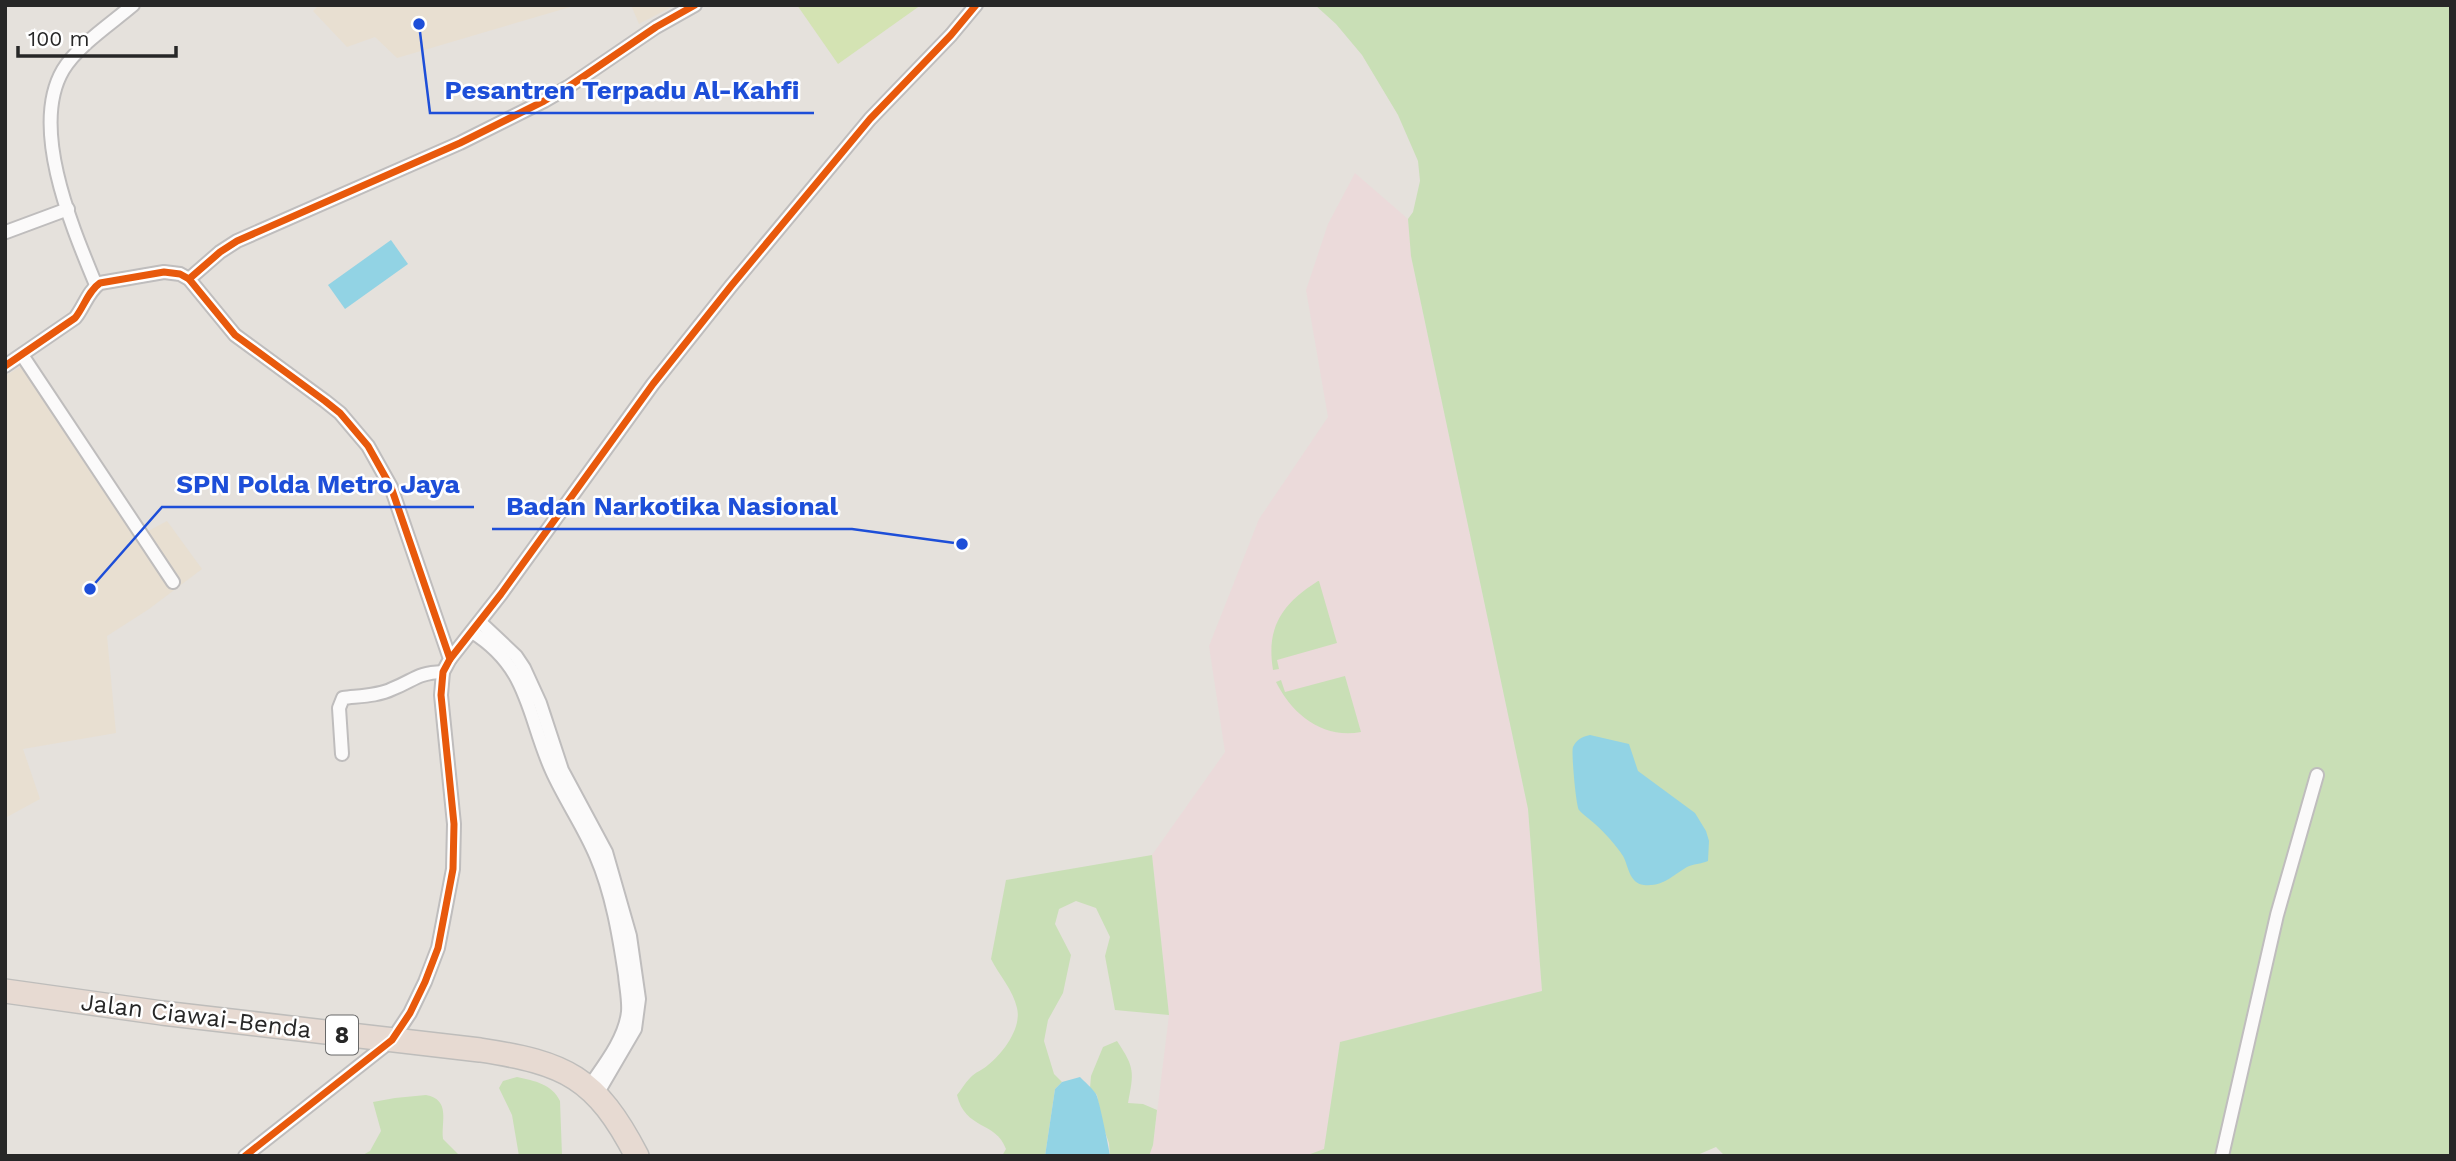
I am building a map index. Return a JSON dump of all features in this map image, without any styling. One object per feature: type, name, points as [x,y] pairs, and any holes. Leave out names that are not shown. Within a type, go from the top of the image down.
[{"type":"highway","name":"Jalan Ciawai-Benda","points":[[5,991],[162,1013],[480,1050],[527,1059],[558,1069],[593,1091],[620,1123],[637,1156]]},
{"type":"street","points":[[96,285],[68,209],[51,140],[51,119],[57,83],[63,69],[74,56],[133,5]]},
{"type":"street","points":[[189,279],[237,241],[460,143],[557,93],[646,33],[695,5]]},
{"type":"street","points":[[245,1156],[392,1040],[410,1013],[438,948],[453,869],[454,824],[442,712],[443,671],[450,659],[653,384],[731,286],[870,119],[951,35],[976,5]]},
{"type":"street","points":[[6,232],[68,209]]},
{"type":"street","points":[[5,366],[75,318],[96,285],[105,281],[163,272],[180,274],[189,279],[235,335],[340,413],[368,446],[391,487],[450,659]]},
{"type":"street","points":[[22,355],[173,582]]},
{"type":"street","points":[[476,627],[508,662],[531,706],[596,856],[620,938],[628,1000],[625,1026],[593,1091]]},
{"type":"street","points":[[342,754],[339,708],[343,698],[391,690],[418,674],[443,671]]},
{"type":"street","points":[[2222,1156],[2277,915],[2317,775]]},
{"type":"shaded area","points":[[319,5],[577,5],[397,58],[375,37],[347,47],[313,11]]},
{"type":"shaded area","points":[[631,5],[675,5],[639,24]]},
{"type":"shaded area","points":[[1355,173],[1408,219],[1411,256],[1528,809],[1542,991],[1340,1042],[1324,1150],[1305,1156],[1149,1156],[1153,1145],[1169,1015],[1152,855],[1225,752],[1209,646],[1259,519],[1328,417],[1306,290],[1328,224]]},
{"type":"shaded area","points":[[28,362],[141,535],[167,521],[202,569],[149,609],[107,636],[116,733],[23,749],[40,799],[5,818],[5,376]]},
{"type":"green space","points":[[797,5],[921,5],[838,64]]},
{"type":"green space","points":[[1315,5],[2451,5],[2451,1156],[1725,1156],[1716,1147],[1695,1156],[1305,1156],[1324,1149],[1340,1042],[1542,991],[1528,809],[1411,256],[1408,219],[1413,212],[1420,181],[1418,161],[1398,115],[1362,55],[1336,24]]},
{"type":"green space","points":[[1318,581],[1337,643],[1277,660],[1279,669],[1273,670],[1272,641],[1279,618],[1295,599]]},
{"type":"green space","points":[[1345,676],[1361,732],[1334,732],[1310,722],[1291,704],[1276,682],[1281,680],[1285,692]]},
{"type":"green space","points":[[1152,855],[1169,1015],[1115,1010],[1105,956],[1110,937],[1096,908],[1076,901],[1059,909],[1055,924],[1071,955],[1063,993],[1048,1020],[1044,1041],[1054,1074],[1062,1082],[1055,1089],[1045,1156],[1002,1156],[1006,1149],[1001,1140],[967,1114],[957,1095],[972,1076],[1000,1054],[1017,1024],[1015,1001],[991,959],[1006,880]]},
{"type":"green space","points":[[1117,1041],[1132,1071],[1128,1103],[1143,1104],[1157,1110],[1149,1156],[1110,1156],[1097,1095],[1090,1088],[1091,1076],[1103,1047]]},
{"type":"green space","points":[[517,1077],[548,1087],[557,1095],[560,1101],[562,1156],[519,1156],[512,1115],[499,1088],[503,1081]]},
{"type":"green space","points":[[426,1095],[439,1101],[442,1106],[443,1139],[460,1156],[361,1156],[370,1151],[381,1131],[373,1102]]},
{"type":"water","points":[[391,240],[408,264],[345,309],[328,285]]},
{"type":"water","points":[[1590,735],[1629,744],[1638,771],[1695,813],[1709,841],[1708,861],[1687,867],[1657,884],[1644,885],[1635,881],[1617,848],[1603,831],[1579,810],[1573,747],[1580,739]]},
{"type":"water","points":[[1080,1077],[1096,1094],[1110,1156],[1045,1156],[1055,1089],[1062,1082]]},
{"type":"cycle path","points":[[189,279],[237,241],[460,143],[544,101],[656,27],[695,5]]},
{"type":"cycle path","points":[[450,659],[501,594],[653,384],[731,286],[870,119],[951,35],[976,5]]},
{"type":"cycle path","points":[[5,366],[75,318],[92,290],[100,283],[164,272],[180,274],[189,279],[235,335],[340,413],[368,446],[391,487],[450,659],[443,672],[441,695],[454,824],[453,869],[438,948],[425,982],[410,1013],[392,1040],[245,1156]]},
{"type":"place","name":"Pesantren Terpadu Al-Kahfi","points":[[419,24]]},
{"type":"place","name":"Badan Narkotika Nasional","points":[[962,544]]},
{"type":"place","name":"SPN Polda Metro Jaya","points":[[90,589]]}]
